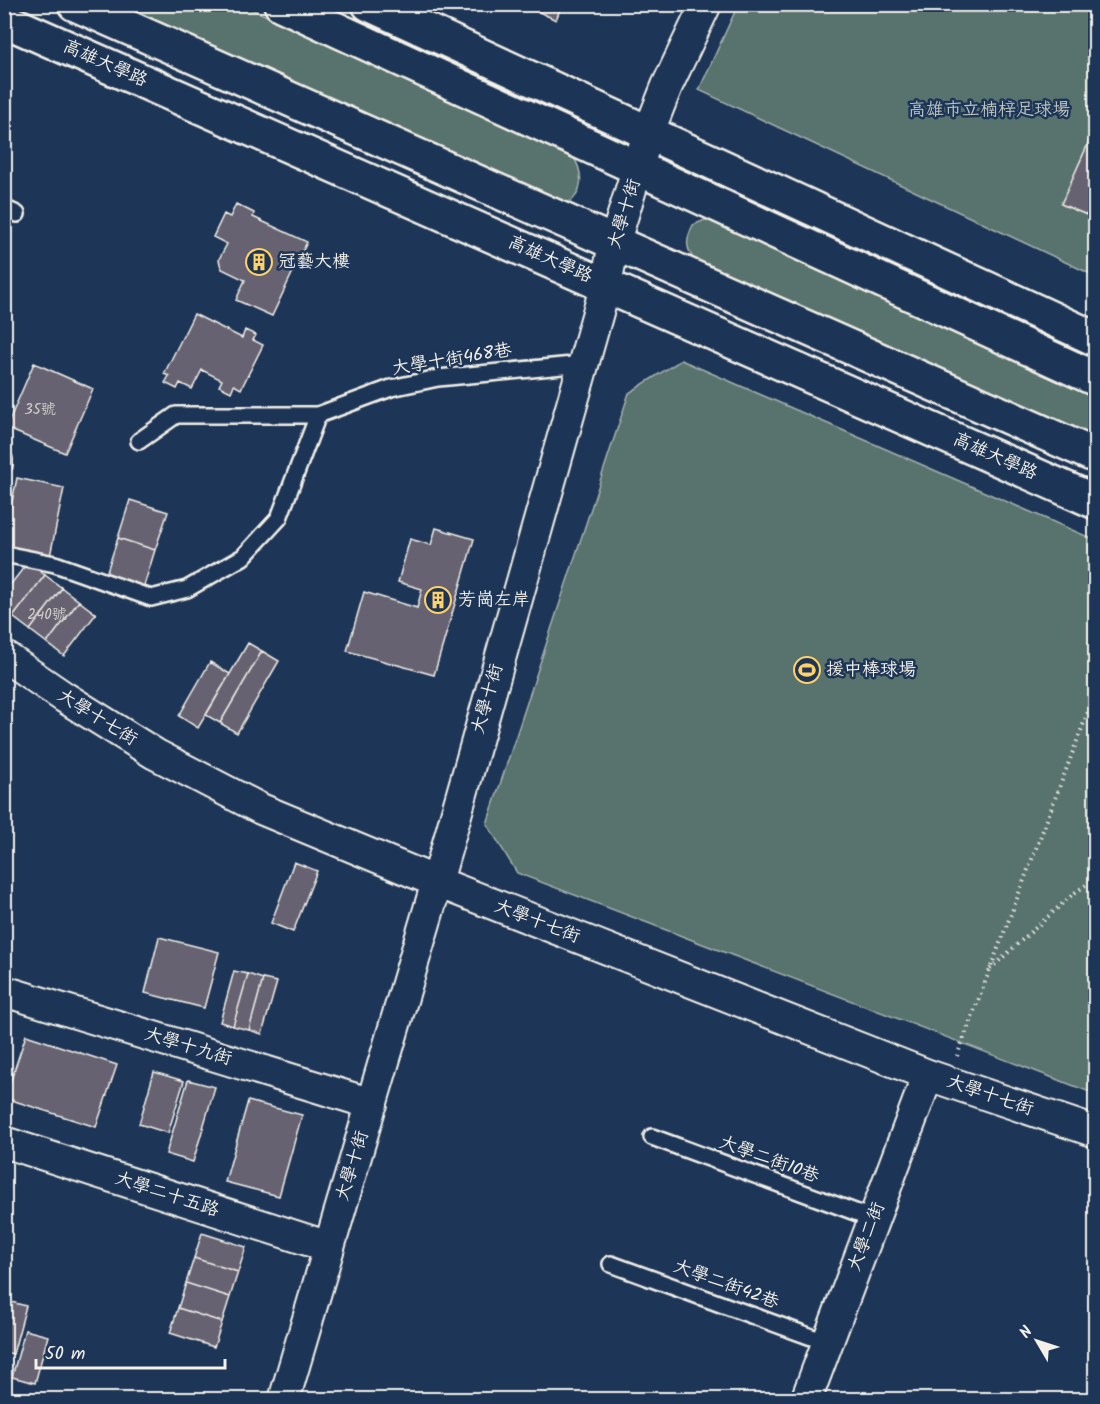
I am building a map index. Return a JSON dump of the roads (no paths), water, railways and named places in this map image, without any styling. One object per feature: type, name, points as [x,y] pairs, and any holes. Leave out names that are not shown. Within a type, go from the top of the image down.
[{"type":"street","points":[[75,4],[1095,456]]},
{"type":"street","points":[[281,4],[1095,379]]},
{"type":"street","points":[[369,4],[1095,339]]},
{"type":"street","name":"大學十街","points":[[284,1400],[437,882],[606,284],[614,244],[648,134],[667,86],[706,4]]},
{"type":"street","name":"高雄大學路","points":[[4,20],[1095,502]]},
{"type":"street","name":"大學十七街","points":[[4,656],[64,698],[155,754],[261,808],[437,882],[937,1079],[1095,1132]]},
{"type":"street","name":"大學十九街","points":[[4,991],[372,1104]]},
{"type":"street","name":"大學二街","points":[[806,1400],[874,1219],[937,1079]]},
{"type":"street","name":"大學二十五路","points":[[4,1142],[329,1247]]},
{"type":"lane","name":"大學十街468巷","points":[[318,415],[391,388],[438,378],[583,364]]},
{"type":"lane","points":[[4,554],[55,564],[151,598],[187,589],[243,557],[279,518],[318,415],[176,415],[139,441]]},
{"type":"lane","points":[[4,459],[4,465]]},
{"type":"lane","name":"大學二街10巷","points":[[652,1137],[874,1219]]},
{"type":"lane","name":"大學二街42巷","points":[[611,1264],[828,1343]]},
{"type":"place","name":"冠藝大樓","points":[[259,262]]},
{"type":"place","name":"芳崗左岸","points":[[438,600]]},
{"type":"place","name":"援中棒球場","points":[[807,670]]},
{"type":"park label","name":"高雄市立楠梓足球場","points":[[989,110]]}]
